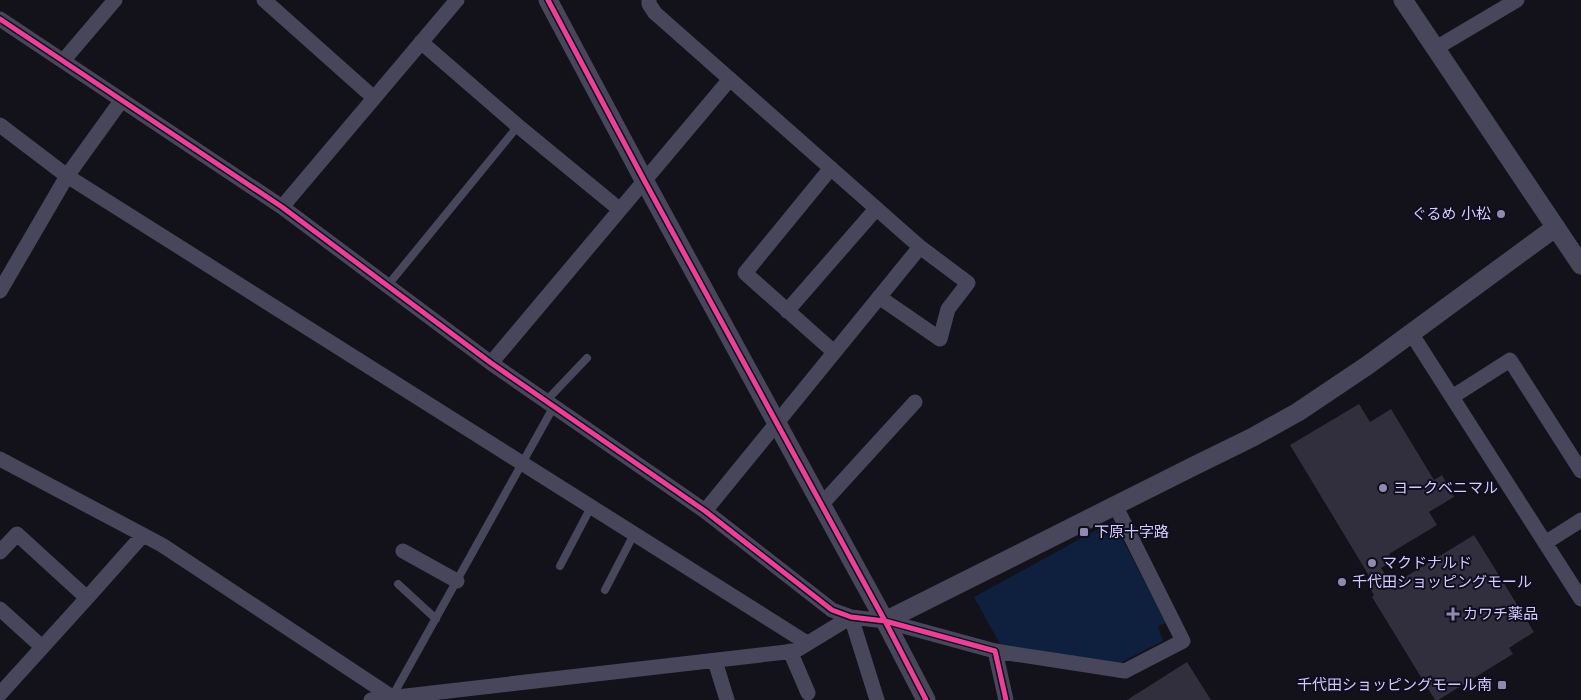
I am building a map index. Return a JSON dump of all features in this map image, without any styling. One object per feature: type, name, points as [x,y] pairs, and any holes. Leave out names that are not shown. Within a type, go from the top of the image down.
[{"type":"street","points":[[63,61],[115,0]]},
{"type":"street","points":[[264,0],[374,98]]},
{"type":"street","points":[[282,207],[457,0]]},
{"type":"street","points":[[548,0],[926,700]]},
{"type":"street","points":[[649,0],[649,4],[655,13],[920,247],[968,283],[948,309],[940,340],[879,297]]},
{"type":"street","points":[[1403,0],[1581,265]]},
{"type":"street","points":[[1436,48],[1514,1]]},
{"type":"street","points":[[0,19],[120,101],[282,207],[491,363],[705,512],[832,610],[851,617],[885,621],[995,651],[1125,671],[1183,641],[1115,505]]},
{"type":"street","points":[[421,42],[518,126],[619,209]]},
{"type":"street","points":[[491,363],[730,79]]},
{"type":"street","points":[[0,291],[67,176],[120,101]]},
{"type":"street","points":[[0,125],[67,176],[807,643]]},
{"type":"street","points":[[831,168],[745,273],[834,352]]},
{"type":"street","points":[[787,310],[876,209]]},
{"type":"street","points":[[885,621],[1253,437],[1298,412],[1368,365],[1556,227]]},
{"type":"street","points":[[705,512],[920,247]]},
{"type":"street","points":[[1411,333],[1581,599]]},
{"type":"street","points":[[1452,397],[1510,360],[1581,471]]},
{"type":"street","points":[[821,506],[915,402]]},
{"type":"street","points":[[0,460],[162,545],[393,699]]},
{"type":"street","points":[[1545,543],[1581,520]]},
{"type":"street","points":[[0,552],[17,534],[86,598]]},
{"type":"street","points":[[0,694],[143,535]]},
{"type":"street","points":[[403,551],[457,581]]},
{"type":"street","points":[[0,609],[42,647]]},
{"type":"street","points":[[371,700],[393,699],[790,652],[795,651],[851,617]]},
{"type":"street","points":[[851,617],[877,700]]},
{"type":"street","points":[[995,651],[1006,700]]},
{"type":"street","points":[[790,652],[808,693]]},
{"type":"street","points":[[715,661],[727,700]]},
{"type":"lane","points":[[388,286],[518,126]]},
{"type":"lane","points":[[393,699],[522,464],[550,404],[588,358]]},
{"type":"lane","points":[[560,566],[591,507]]},
{"type":"lane","points":[[605,590],[634,534]]},
{"type":"lane","points":[[398,584],[436,619]]},
{"type":"water","points":[[1113,521],[1166,623],[1158,626],[1163,641],[1118,664],[1000,644],[974,597]]},
{"type":"building","points":[[1359,404],[1370,422],[1391,409],[1434,480],[1442,475],[1454,497],[1429,512],[1437,525],[1389,554],[1393,561],[1381,568],[1392,585],[1474,535],[1534,632],[1509,648],[1513,654],[1438,700],[1435,700],[1372,597],[1374,595],[1369,587],[1374,584],[1290,445]]},
{"type":"building","points":[[1187,662],[1211,700],[1127,700]]},
{"type":"cycle path","points":[[548,0],[926,700]]},
{"type":"cycle path","points":[[0,19],[282,207],[491,363],[705,511],[832,610],[851,617],[885,621],[995,651],[1006,700]]},
{"type":"place","name":"ぐるめ 小松","points":[[1501,214]]},
{"type":"place","name":"ヨークベニマル","points":[[1383,488]]},
{"type":"place","name":"下原十字路","points":[[1084,532]]},
{"type":"place","name":"マクドナルド","points":[[1372,563]]},
{"type":"place","name":"千代田ショッピングモール","points":[[1342,582]]},
{"type":"place","name":"カワチ薬品","points":[[1453,614]]},
{"type":"place","name":"千代田ショッピングモール南","points":[[1502,685]]}]
